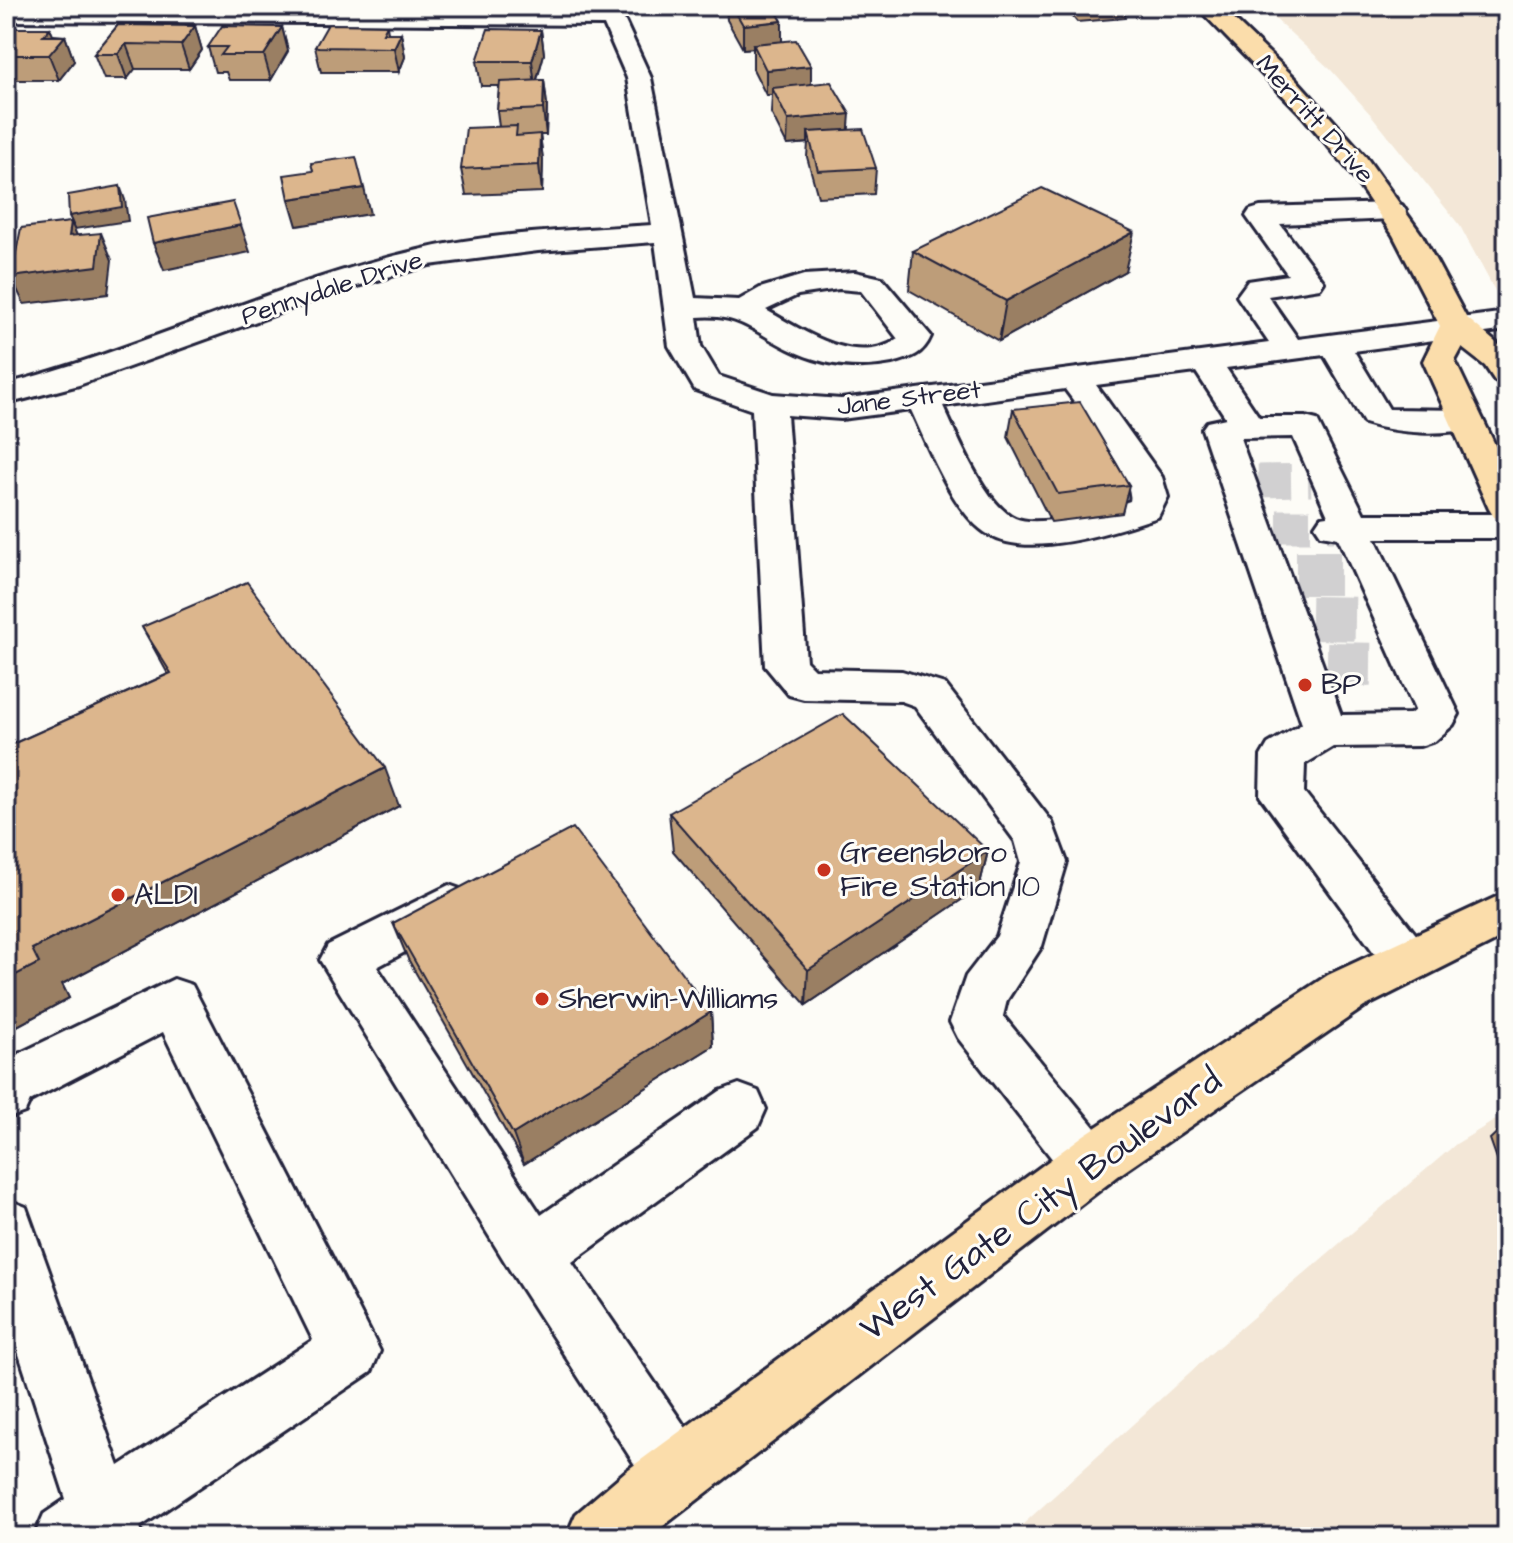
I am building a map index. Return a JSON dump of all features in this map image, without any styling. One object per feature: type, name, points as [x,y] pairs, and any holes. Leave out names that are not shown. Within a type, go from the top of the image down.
[{"type":"main road","name":"Merritt Drive","points":[[1207,6],[1299,94],[1356,159],[1392,211],[1456,326],[1502,363],[1507,374]]},
{"type":"main road","points":[[1456,326],[1439,361],[1507,509]]},
{"type":"main road","name":"West Gate City Boulevard","points":[[599,1537],[678,1473],[1090,1164],[1342,993],[1507,912]]},
{"type":"street","points":[[6,14],[609,12]]},
{"type":"street","name":"Jane Street","points":[[609,12],[639,78],[669,232],[685,346],[707,383],[769,404],[841,409],[1507,321]]},
{"type":"street","points":[[1290,350],[1252,296],[1259,287],[1309,282],[1260,216],[1392,211]]},
{"type":"street","name":"Pennydale Drive","points":[[6,394],[67,378],[329,285],[426,257],[538,242],[669,232]]},
{"type":"street","points":[[681,309],[720,305],[743,311],[790,338],[830,355],[856,358],[905,350],[913,343],[915,336],[871,284],[861,281],[844,279],[774,292],[743,311]]},
{"type":"street","points":[[1333,343],[1376,416],[1392,421],[1466,420]]},
{"type":"street","points":[[1205,361],[1249,427]]},
{"type":"street","points":[[923,398],[960,475],[986,511],[1004,529],[1026,532],[1075,527],[1145,509],[1150,497],[1144,477],[1074,378]]},
{"type":"street","points":[[769,404],[786,666],[804,684],[902,686],[930,695],[1036,835],[1044,862],[1018,946],[984,992],[976,1022],[1090,1164]]},
{"type":"street","points":[[1326,731],[1315,664],[1284,573],[1248,481],[1219,429],[1305,427],[1320,480],[1402,665],[1438,714],[1420,730],[1326,731],[1283,756],[1282,796],[1408,961]]},
{"type":"street","points":[[1343,526],[1507,526]]},
{"type":"street","points":[[490,884],[345,960],[533,1255],[678,1473]]},
{"type":"street","points":[[6,1094],[11,1084],[174,1001],[350,1351],[94,1529],[6,1227]]},
{"type":"street","points":[[533,1255],[739,1109]]},
{"type":"shaded area","points":[[1507,11],[1507,313],[1460,226],[1331,70],[1270,14]]},
{"type":"shaded area","points":[[1507,1113],[1507,1537],[1009,1537],[1210,1354],[1456,1144]]},
{"type":"building","points":[[732,6],[773,6],[782,21],[743,25]]},
{"type":"building","points":[[328,24],[387,25],[383,33],[401,33],[394,48],[315,47]]},
{"type":"building","points":[[118,25],[195,26],[181,45],[126,44],[118,54],[94,54]]},
{"type":"building","points":[[222,26],[282,27],[264,55],[221,55],[227,47],[208,47]]},
{"type":"building","points":[[10,28],[50,28],[43,36],[65,36],[49,55],[6,55],[6,31]]},
{"type":"building","points":[[488,29],[541,30],[532,61],[477,61]]},
{"type":"building","points":[[796,40],[811,66],[766,70],[753,44]]},
{"type":"building","points":[[544,80],[543,109],[497,111],[500,82]]},
{"type":"building","points":[[831,82],[850,114],[788,120],[772,88]]},
{"type":"building","points":[[517,126],[516,136],[540,134],[539,165],[461,169],[466,128]]},
{"type":"building","points":[[863,129],[876,168],[818,171],[808,132]]},
{"type":"building","points":[[356,157],[364,188],[289,199],[284,175],[313,171],[311,163]]},
{"type":"building","points":[[120,186],[122,207],[69,216],[68,195]]},
{"type":"building","points":[[1042,188],[1134,232],[1006,301],[913,251]]},
{"type":"building","points":[[233,202],[241,225],[153,243],[147,218]]},
{"type":"building","points":[[71,222],[69,236],[101,233],[97,266],[11,277],[21,228]]},
{"type":"building","points":[[1080,402],[1129,485],[1058,494],[1013,409]]},
{"type":"building","name":"ALDI","points":[[247,582],[385,768],[32,949],[39,963],[6,980],[6,747],[171,673],[142,627]]},
{"type":"building","name":"Greensboro Fire Station 10","points":[[843,714],[988,851],[808,970],[669,813]]},
{"type":"building","points":[[573,828],[711,1012],[513,1134],[393,923]]},
{"type":"tunnel","points":[[1258,481],[1311,480]]},
{"type":"tunnel","points":[[1277,526],[1334,526]]},
{"type":"tunnel","points":[[1296,573],[1351,573]]},
{"type":"tunnel","points":[[1311,618],[1370,619]]},
{"type":"tunnel","points":[[1327,664],[1388,665]]},
{"type":"place","name":"BP","points":[[1305,685]]},
{"type":"place","name":"Greensboro Fire Station 10","points":[[824,870]]},
{"type":"place","name":"ALDI","points":[[118,895]]},
{"type":"place","name":"Sherwin-Williams","points":[[542,999]]}]
